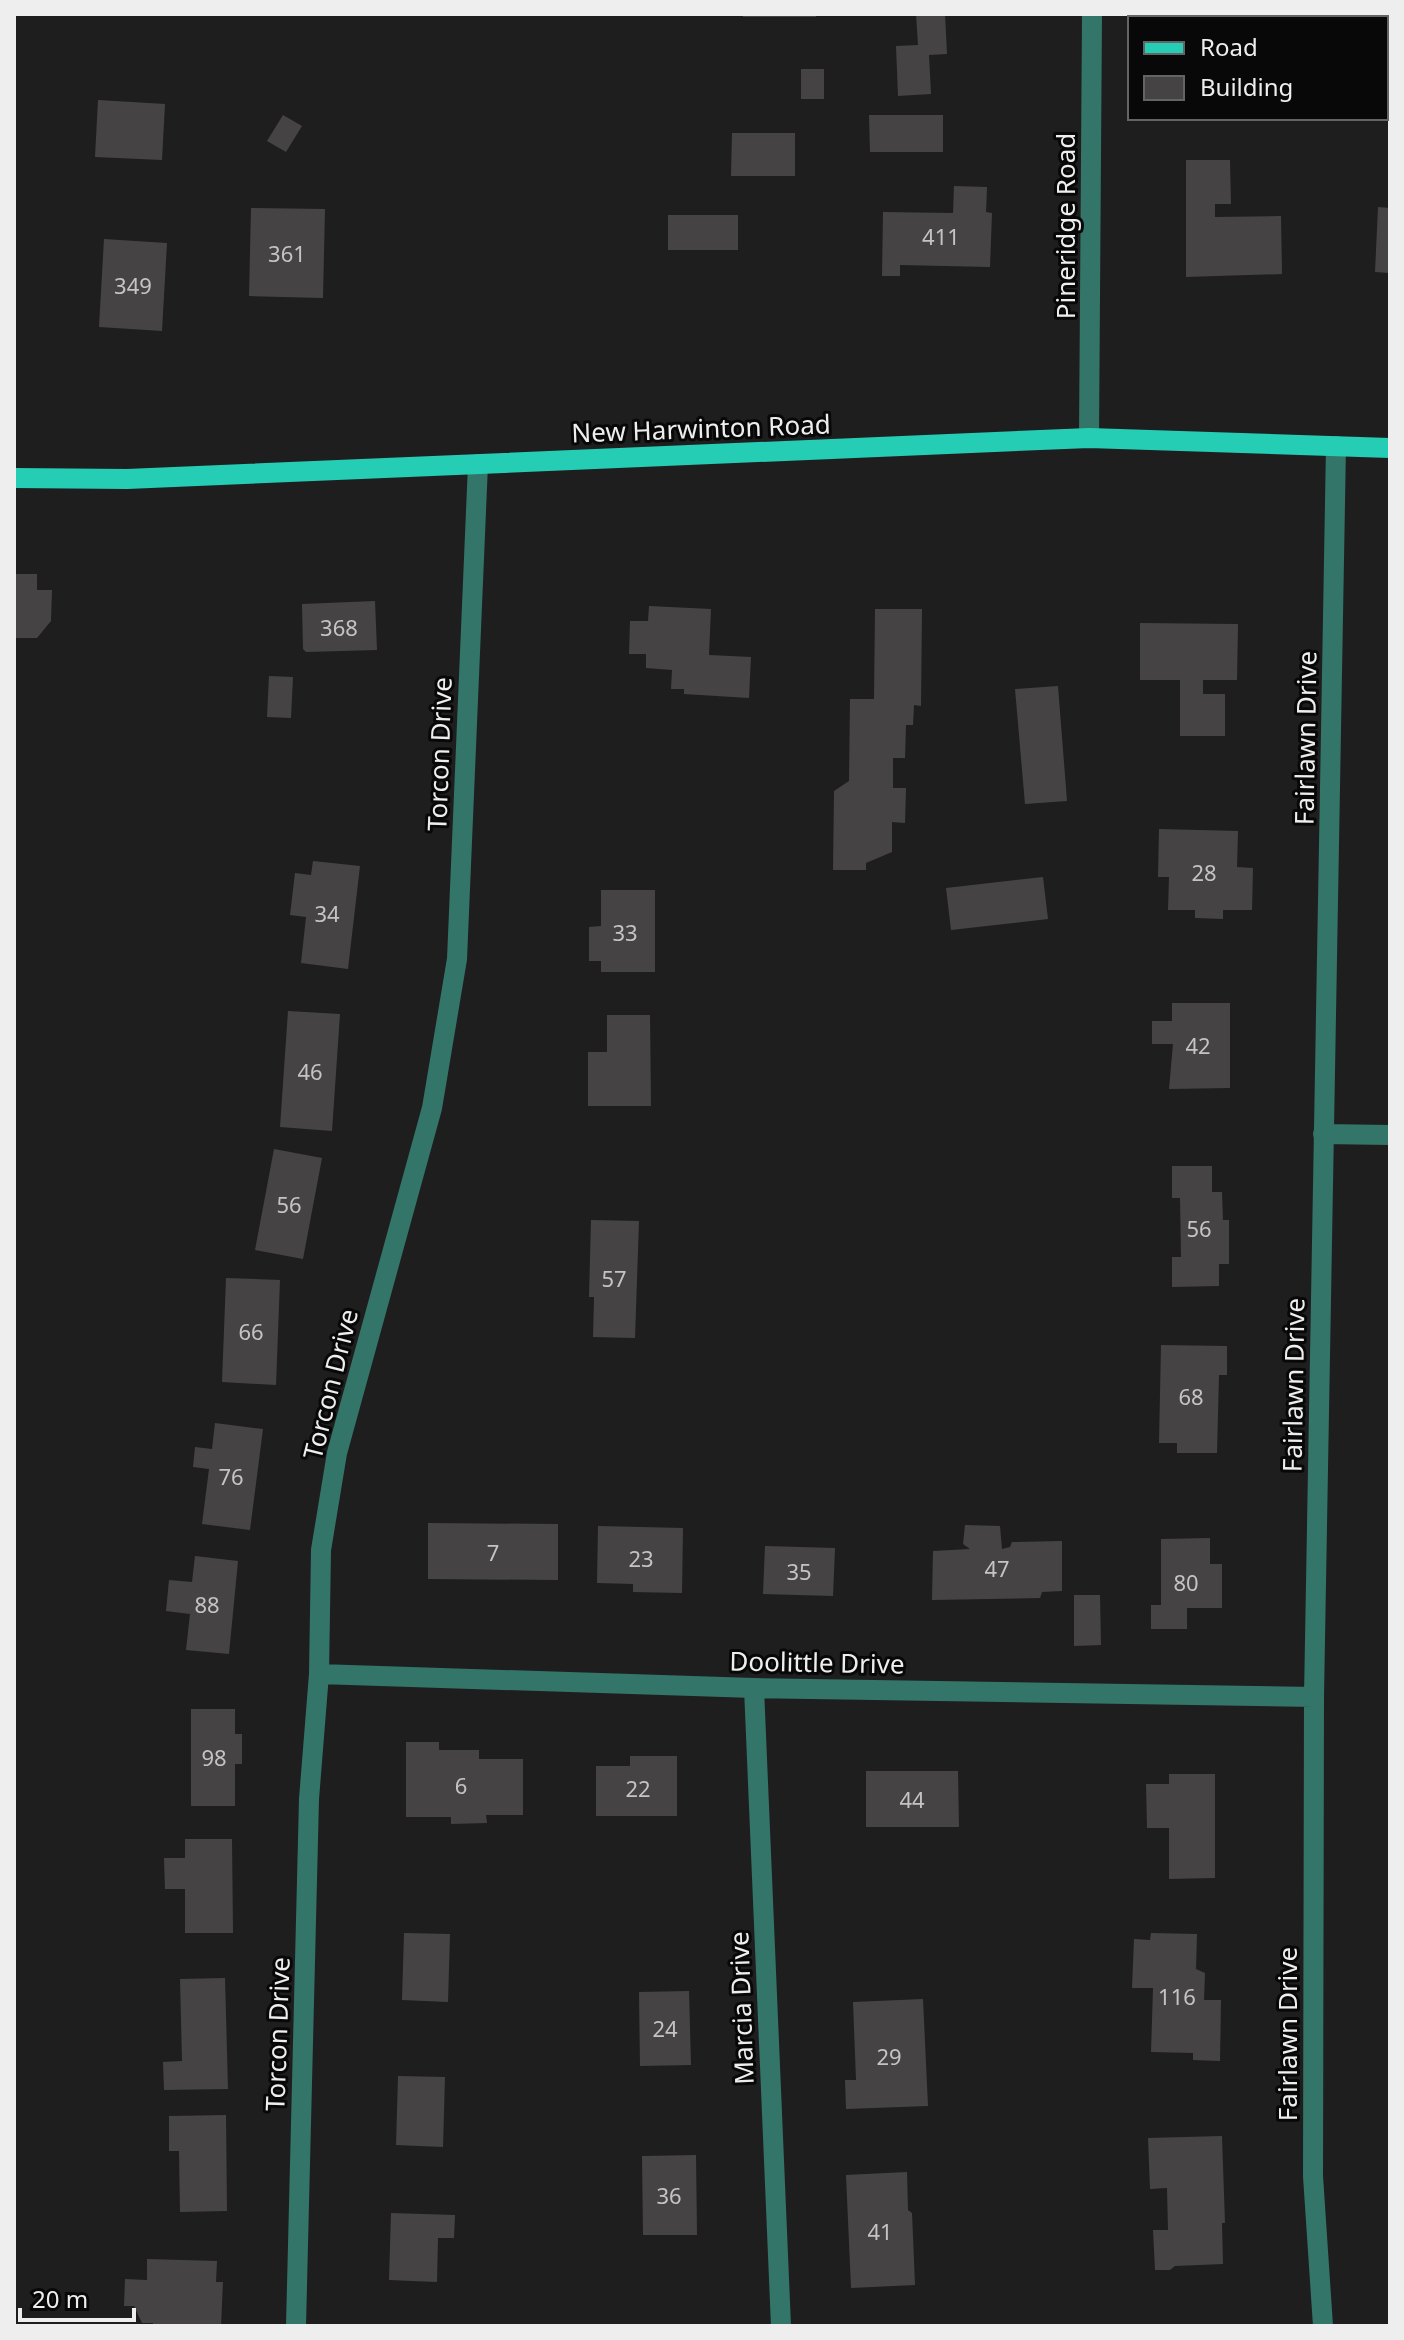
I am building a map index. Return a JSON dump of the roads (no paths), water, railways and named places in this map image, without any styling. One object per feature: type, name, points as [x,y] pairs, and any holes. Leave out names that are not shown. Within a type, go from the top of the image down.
[{"type":"main road","name":"New Harwinton Road","points":[[14,478],[127,479],[1089,438],[1390,448]]},
{"type":"street","name":"Pineridge Road","points":[[1089,438],[1092,14]]},
{"type":"street","name":"Fairlawn Drive","points":[[1323,2326],[1313,2176],[1314,1697],[1336,446]]},
{"type":"street","name":"Torcon Drive","points":[[296,2326],[309,1799],[319,1674],[321,1550],[337,1453],[432,1108],[457,959],[478,464]]},
{"type":"street","points":[[1323,1134],[1390,1135]]},
{"type":"street","name":"Doolittle Drive","points":[[319,1674],[754,1688],[1314,1697]]},
{"type":"street","name":"Marcia Drive","points":[[754,1688],[781,2326]]}]
